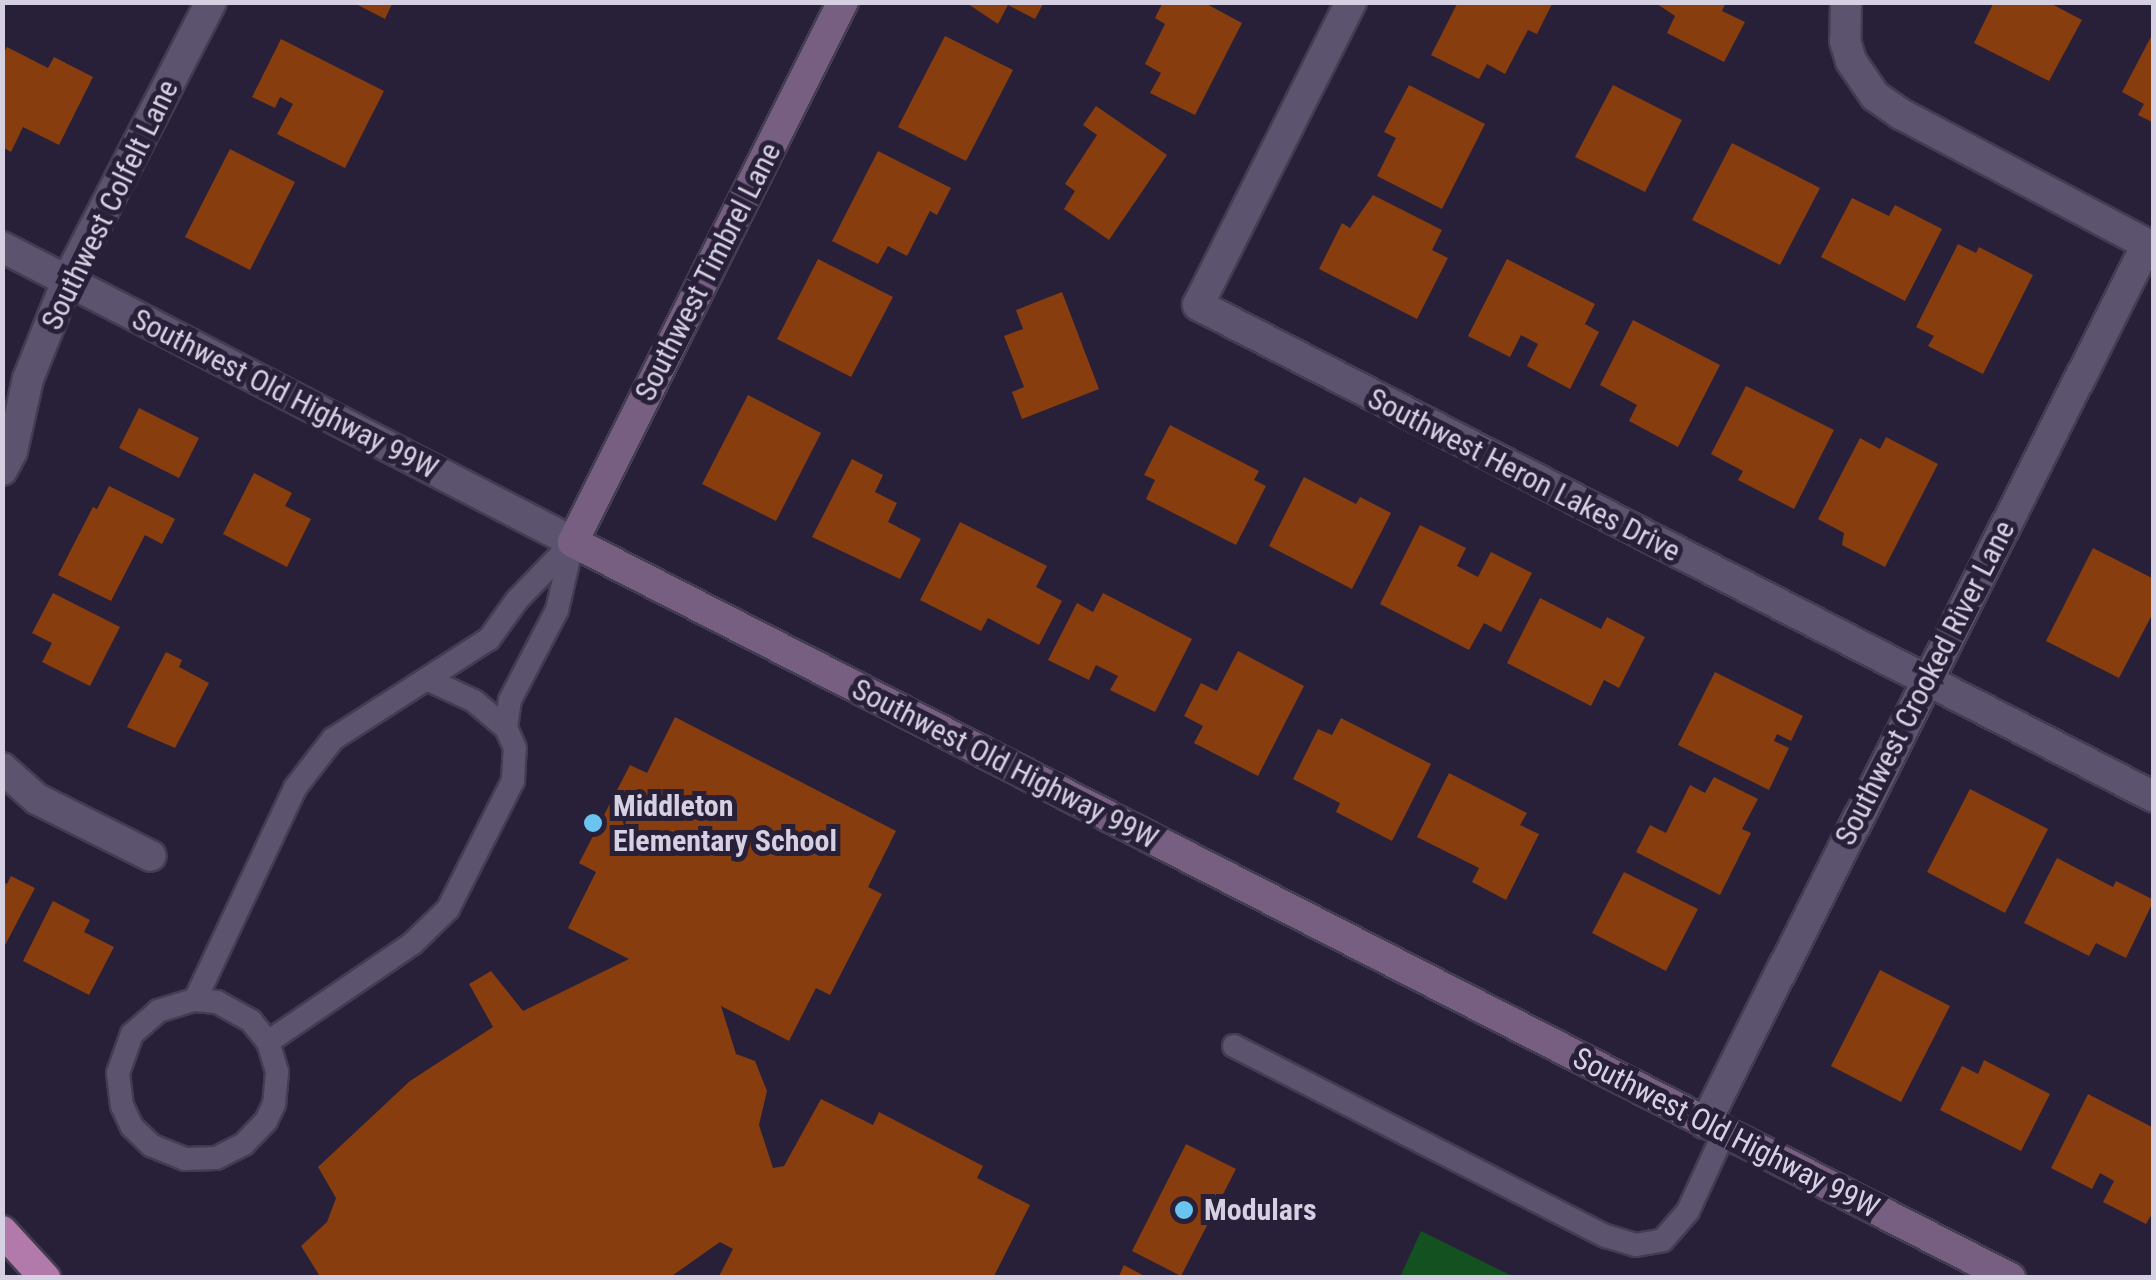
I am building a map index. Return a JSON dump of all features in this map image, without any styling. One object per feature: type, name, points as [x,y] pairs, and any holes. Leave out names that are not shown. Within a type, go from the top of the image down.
[{"type":"highway","points":[[2,1231],[45,1278]]},
{"type":"street","name":"Southwest Colfelt Lane","points":[[2,470],[12,451],[28,380],[67,280],[211,2]]},
{"type":"street","name":"Southwest Timbrel Lane","points":[[573,542],[843,2]]},
{"type":"street","name":"Southwest Heron Lakes Drive","points":[[1351,2],[1198,305],[2154,797]]},
{"type":"street","points":[[1846,2],[1845,40],[1851,61],[1875,96],[2150,246]]},
{"type":"street","name":"Southwest Crooked River Lane","points":[[1715,1128],[1924,682],[2150,246]]},
{"type":"street","name":"Southwest Old Highway 99W","points":[[2,247],[2010,1278]]},
{"type":"street","points":[[2,768],[37,798],[150,856]]},
{"type":"lane","points":[[195,1000],[294,788],[332,738],[489,639],[517,600],[573,542]]},
{"type":"lane","points":[[506,728],[510,700],[557,610],[573,542]]},
{"type":"lane","points":[[268,1042],[413,943],[448,909],[513,781],[515,748],[506,728],[474,700],[429,680]]},
{"type":"lane","points":[[195,1000],[236,1010],[268,1042],[276,1072],[274,1104],[244,1144],[216,1158],[185,1159],[152,1146],[132,1126],[122,1106],[118,1073],[132,1034],[158,1011],[195,1000]]},
{"type":"lane","points":[[1234,1046],[1606,1236],[1636,1245],[1663,1240],[1688,1211],[1715,1128]]},
{"type":"green space","points":[[1421,1231],[1514,1277],[1400,1277]]},
{"type":"building","points":[[352,2],[393,2],[385,19]]},
{"type":"building","points":[[965,2],[1044,2],[1035,19],[1008,5],[998,24]]},
{"type":"building","points":[[1163,2],[1203,2],[1242,23],[1195,115],[1150,93],[1161,73],[1145,64],[1165,24],[1155,18]]},
{"type":"building","points":[[1458,2],[1553,2],[1537,34],[1528,30],[1505,74],[1487,64],[1479,79],[1431,55]]},
{"type":"building","points":[[1654,2],[1726,2],[1722,11],[1745,22],[1724,62],[1667,33],[1675,16]]},
{"type":"building","points":[[1994,2],[2048,2],[2082,20],[2049,81],[1974,43]]},
{"type":"building","points":[[2154,31],[2154,123],[2138,115],[2144,104],[2122,92]]},
{"type":"building","points":[[945,36],[1013,70],[966,161],[898,127]]},
{"type":"building","points":[[281,39],[384,91],[345,168],[277,134],[293,104],[280,97],[275,108],[252,97]]},
{"type":"building","points":[[7,47],[48,68],[54,57],[93,77],[59,145],[23,127],[11,152],[2,147],[2,55]]},
{"type":"building","points":[[1409,85],[1485,124],[1442,209],[1377,176],[1396,138],[1384,132]]},
{"type":"building","points":[[1613,85],[1682,120],[1645,192],[1575,157]]},
{"type":"building","points":[[1096,106],[1167,155],[1109,240],[1064,209],[1075,191],[1065,184],[1097,135],[1083,125]]},
{"type":"building","points":[[1732,143],[1820,188],[1780,265],[1692,220]]},
{"type":"building","points":[[230,149],[295,182],[250,270],[185,237]]},
{"type":"building","points":[[878,151],[951,188],[937,215],[930,211],[907,256],[888,246],[878,264],[832,241]]},
{"type":"building","points":[[1373,195],[1442,230],[1432,250],[1448,258],[1417,319],[1319,269],[1342,223],[1350,228]]},
{"type":"building","points":[[1852,198],[1889,216],[1895,205],[1942,229],[1905,301],[1821,257]]},
{"type":"building","points":[[1958,244],[1976,253],[1979,247],[2033,275],[1983,374],[1928,346],[1934,336],[1916,327]]},
{"type":"building","points":[[818,259],[893,297],[851,377],[777,339]]},
{"type":"building","points":[[1507,259],[1595,304],[1585,324],[1599,332],[1570,389],[1527,366],[1538,344],[1521,335],[1510,357],[1468,336]]},
{"type":"building","points":[[1062,292],[1099,389],[1022,419],[1012,392],[1024,387],[1004,336],[1023,329],[1016,310]]},
{"type":"building","points":[[1633,320],[1720,365],[1678,447],[1629,421],[1637,405],[1600,385]]},
{"type":"building","points":[[1746,386],[1834,430],[1794,509],[1738,480],[1743,471],[1711,454]]},
{"type":"building","points":[[748,395],[821,433],[776,521],[702,484]]},
{"type":"building","points":[[139,408],[199,438],[179,478],[119,448]]},
{"type":"building","points":[[1170,425],[1259,471],[1254,480],[1266,486],[1236,545],[1146,499],[1155,480],[1144,475]]},
{"type":"building","points":[[1886,437],[1938,464],[1885,567],[1842,545],[1844,533],[1818,519],[1860,438],[1880,449]]},
{"type":"building","points":[[852,459],[883,475],[875,492],[897,503],[888,522],[921,539],[900,579],[812,537]]},
{"type":"building","points":[[254,473],[292,493],[285,506],[311,519],[287,567],[223,534]]},
{"type":"building","points":[[1304,477],[1356,504],[1360,497],[1391,513],[1352,589],[1269,546]]},
{"type":"building","points":[[109,486],[175,519],[162,544],[145,535],[111,601],[58,575],[93,507],[97,509]]},
{"type":"building","points":[[960,522],[1047,566],[1036,587],[1062,601],[1039,645],[988,618],[981,631],[920,600]]},
{"type":"building","points":[[1420,525],[1466,548],[1457,566],[1478,577],[1491,552],[1532,573],[1501,632],[1484,623],[1469,650],[1380,604]]},
{"type":"building","points":[[2093,548],[2154,579],[2154,611],[2119,678],[2046,641]]},
{"type":"building","points":[[53,593],[120,627],[90,686],[42,662],[52,643],[32,633]]},
{"type":"building","points":[[1103,593],[1192,639],[1155,712],[1110,690],[1118,676],[1096,665],[1089,680],[1048,660],[1077,603],[1093,612]]},
{"type":"building","points":[[1540,598],[1601,629],[1607,617],[1645,637],[1619,688],[1604,680],[1591,706],[1507,663]]},
{"type":"building","points":[[1238,651],[1304,686],[1258,776],[1194,743],[1203,726],[1184,716],[1201,683],[1217,691]]},
{"type":"building","points":[[166,652],[182,660],[179,667],[209,683],[175,748],[127,727]]},
{"type":"building","points":[[1715,672],[1803,716],[1791,741],[1777,734],[1774,741],[1789,748],[1769,790],[1678,745]]},
{"type":"building","points":[[675,717],[896,831],[868,887],[882,894],[830,995],[816,988],[789,1041],[721,1006],[736,1054],[755,1061],[767,1091],[759,1125],[773,1168],[784,1166],[821,1099],[873,1125],[879,1112],[983,1166],[977,1178],[1030,1205],[993,1278],[718,1278],[733,1249],[720,1242],[669,1278],[321,1278],[301,1246],[327,1222],[336,1198],[318,1167],[410,1081],[493,1027],[469,984],[491,971],[523,1011],[629,959],[568,928],[596,872],[579,863],[630,765],[647,773]]},
{"type":"building","points":[[1341,718],[1431,764],[1392,841],[1336,812],[1340,803],[1293,779],[1318,729],[1332,735]]},
{"type":"building","points":[[1449,773],[1527,813],[1520,825],[1539,834],[1506,900],[1472,882],[1479,868],[1417,837]]},
{"type":"building","points":[[1714,777],[1758,799],[1742,829],[1751,833],[1720,895],[1636,852],[1650,825],[1666,833],[1690,785],[1705,793]]},
{"type":"building","points":[[1970,789],[2048,829],[2005,913],[1927,872]]},
{"type":"building","points":[[2057,858],[2113,887],[2116,881],[2154,900],[2126,958],[2096,943],[2089,956],[2024,923]]},
{"type":"building","points":[[1624,872],[1698,909],[1666,971],[1592,933]]},
{"type":"building","points":[[11,876],[35,888],[2,951],[2,881],[7,884]]},
{"type":"building","points":[[53,901],[90,920],[84,932],[114,947],[89,995],[23,961]]},
{"type":"building","points":[[1880,970],[1950,1006],[1901,1102],[1831,1066]]},
{"type":"building","points":[[1984,1060],[2050,1094],[2021,1151],[1940,1110],[1962,1066],[1978,1074]]},
{"type":"building","points":[[2088,1094],[2154,1128],[2154,1210],[2146,1224],[2103,1202],[2114,1181],[2100,1173],[2092,1189],[2051,1168]]},
{"type":"building","name":"Modulars","points":[[1186,1144],[1236,1169],[1181,1276],[1132,1251]]},
{"type":"building","name":"Modulars","points":[[1124,1265],[1148,1278],[1118,1278]]},
{"type":"place","name":"Middleton Elementary School","points":[[593,823]]},
{"type":"place","name":"Modulars","points":[[1184,1210]]}]
